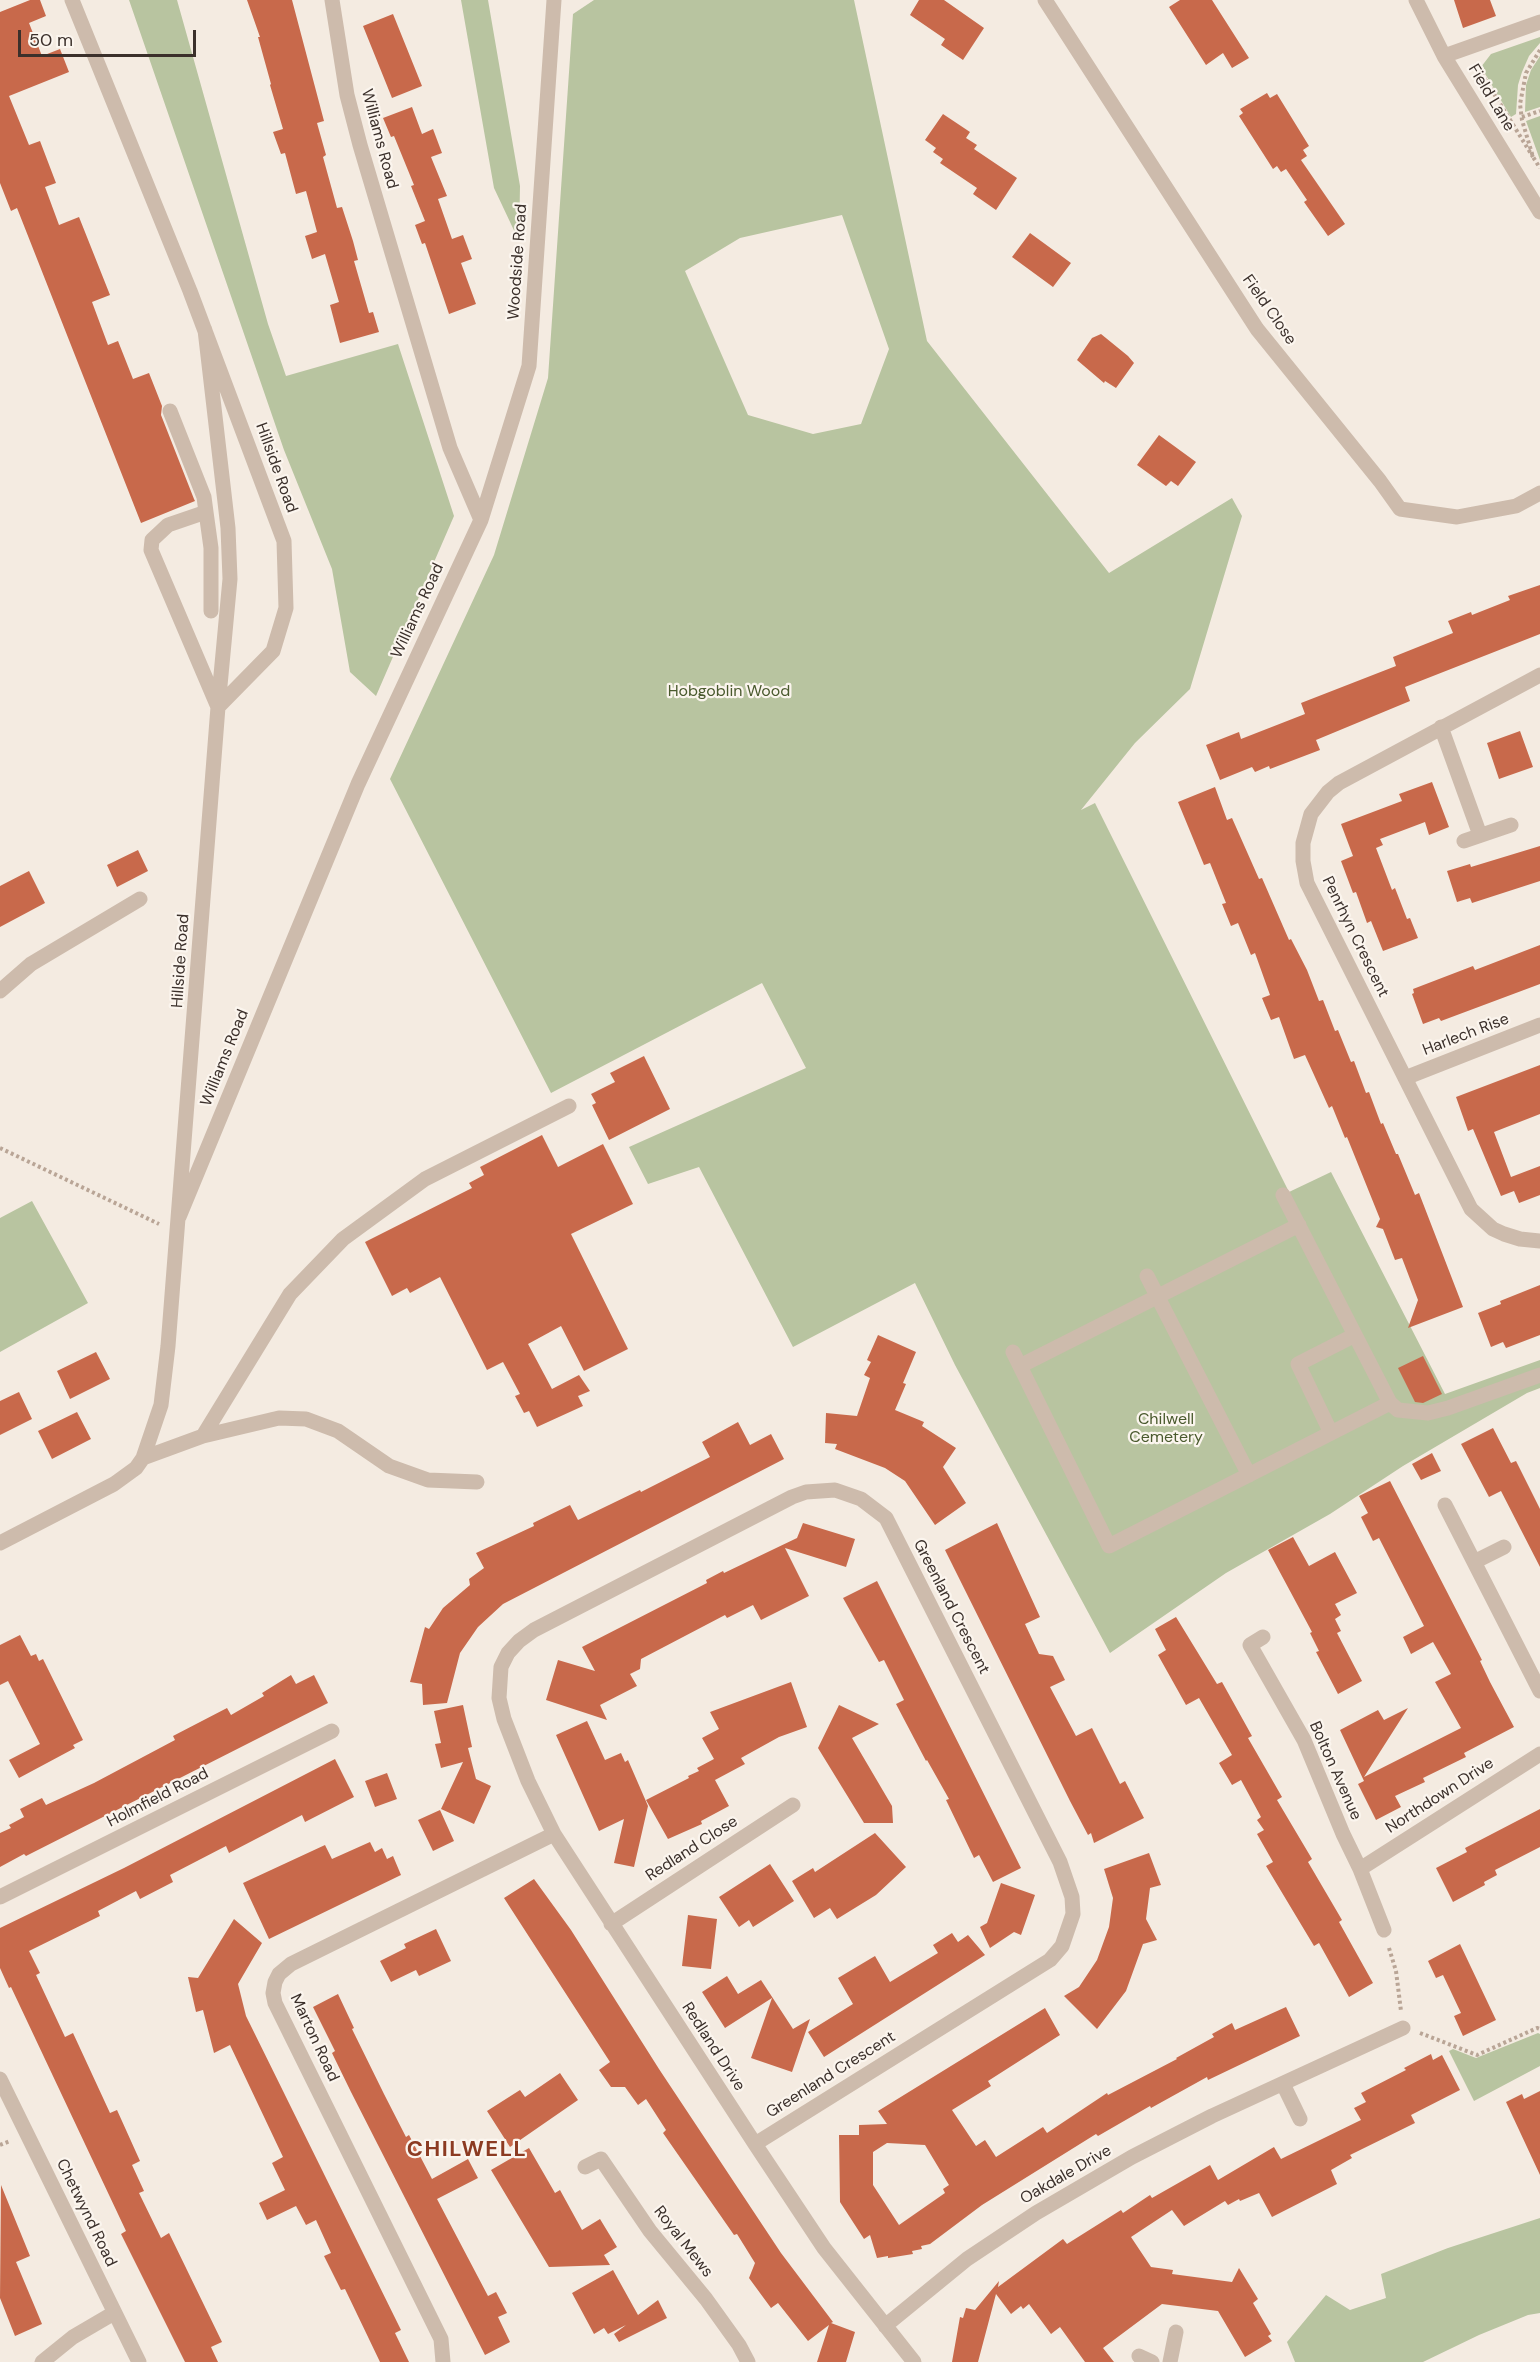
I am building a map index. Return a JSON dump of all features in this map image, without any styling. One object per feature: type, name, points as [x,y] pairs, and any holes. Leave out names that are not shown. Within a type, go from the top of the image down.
[{"type":"street","name":"Hillside Road","points":[[72,0],[205,330],[284,541],[286,608],[273,651],[218,707]]},
{"type":"street","name":"Williams Road","points":[[179,1225],[358,784],[481,520],[450,448],[360,145],[347,95],[332,0]]},
{"type":"street","name":"Woodside Road","points":[[481,520],[529,366],[554,0]]},
{"type":"street","name":"Field Close","points":[[1046,0],[1257,329],[1400,509],[1457,517],[1516,506],[1540,494]]},
{"type":"street","name":"Field Lane","points":[[1416,0],[1444,56],[1540,212]]},
{"type":"street","points":[[1444,56],[1540,22]]},
{"type":"street","name":"Hillside Road","points":[[143,1458],[161,1405],[179,1225],[230,569],[228,528],[205,330]]},
{"type":"street","points":[[170,411],[204,497],[211,548],[211,611]]},
{"type":"street","points":[[206,512],[168,525],[152,540],[152,550],[218,707]]},
{"type":"street","name":"Penrhyn Crescent","points":[[1540,675],[1339,783],[1328,792],[1311,814],[1303,843],[1307,883],[1471,1209],[1493,1229],[1520,1239],[1540,1241]]},
{"type":"street","points":[[1441,728],[1480,835]]},
{"type":"street","points":[[1464,841],[1511,825]]},
{"type":"street","points":[[0,991],[31,964],[140,899]]},
{"type":"street","name":"Harlech Rise","points":[[1405,1078],[1540,1025]]},
{"type":"street","points":[[203,1436],[290,1294],[343,1239],[425,1179],[569,1106]]},
{"type":"street","points":[[1283,1195],[1390,1403],[1398,1410],[1428,1413],[1540,1375]]},
{"type":"street","points":[[1299,1225],[1158,1296],[1017,1359],[1109,1546],[1390,1403]]},
{"type":"street","points":[[1147,1276],[1248,1475]]},
{"type":"street","points":[[1331,1434],[1298,1364],[1355,1335]]},
{"type":"street","points":[[0,1544],[114,1484],[136,1468],[143,1458],[203,1436],[279,1418],[306,1419],[338,1431],[389,1466],[428,1480],[477,1482]]},
{"type":"street","name":"Greenland Crescent","points":[[554,1834],[528,1781],[504,1719],[499,1698],[501,1667],[508,1653],[519,1641],[534,1630],[807,1492],[835,1490],[846,1493],[873,1506],[886,1518],[1060,1862],[1072,1897],[1073,1914],[1062,1946],[1050,1960],[755,2144]]},
{"type":"street","points":[[1445,1505],[1540,1691]]},
{"type":"street","points":[[1474,1562],[1504,1547]]},
{"type":"street","name":"Bolton Avenue","points":[[1263,1637],[1250,1645],[1304,1740],[1384,1930]]},
{"type":"street","name":"Holmfield Road","points":[[0,1898],[332,1731]]},
{"type":"street","name":"Northdown Drive","points":[[1360,1869],[1540,1754]]},
{"type":"street","name":"Redland Close","points":[[611,1924],[793,1805]]},
{"type":"street","name":"Redland Drive","points":[[554,1834],[824,2248],[914,2362]]},
{"type":"street","name":"Marton Road","points":[[444,2362],[441,2339],[275,2003],[273,1994],[279,1974],[291,1964],[554,1834]]},
{"type":"street","name":"Oakdale Drive","points":[[885,2326],[967,2259],[1036,2213],[1132,2157],[1212,2116],[1403,2028]]},
{"type":"street","name":"Chetwynd Road","points":[[0,2079],[139,2362]]},
{"type":"street","points":[[1283,2084],[1300,2119]]},
{"type":"street","name":"Royal Mews","points":[[585,2167],[601,2159],[650,2231],[706,2299],[739,2345],[748,2362]]},
{"type":"street","points":[[42,2362],[73,2337],[114,2313]]},
{"type":"street","points":[[1170,2362],[1176,2332]]},
{"type":"path","points":[[1466,48],[1540,168]]},
{"type":"path","points":[[1533,157],[1520,104],[1522,85],[1529,66],[1540,50]]},
{"type":"path","points":[[1522,117],[1540,111]]},
{"type":"path","points":[[0,1149],[179,1225]]},
{"type":"path","points":[[1384,1930],[1396,1971],[1403,2028],[1477,2055],[1537,2028],[1540,2029]]},
{"type":"green space","points":[[129,0],[177,0],[268,324],[286,376],[398,344],[454,516],[376,696],[350,672],[332,569],[284,450]]},
{"type":"green space","points":[[461,0],[488,0],[520,186],[519,241],[494,188]]},
{"type":"green space","points":[[594,0],[854,0],[927,341],[1109,573],[1232,498],[1242,516],[1190,689],[1135,743],[1081,810],[1095,803],[1289,1192],[1331,1172],[1445,1394],[1540,1360],[1540,1388],[1527,1393],[1403,1466],[1330,1514],[1226,1573],[1110,1653],[955,1365],[915,1283],[793,1347],[699,1167],[648,1184],[629,1147],[806,1068],[762,983],[551,1093],[390,779],[494,555],[548,378],[573,14]],"holes":[[[842,215],[889,349],[861,424],[813,434],[748,415],[685,271],[740,238]]]},
{"type":"green space","points":[[1540,37],[1540,43],[1529,56],[1522,72],[1518,85],[1516,114],[1511,117],[1481,67],[1491,54]]},
{"type":"green space","points":[[1540,56],[1540,107],[1525,112],[1526,85],[1531,70]]},
{"type":"green space","points":[[1540,116],[1540,160],[1526,121]]},
{"type":"green space","points":[[32,1201],[88,1303],[0,1352],[0,1218]]},
{"type":"green space","points":[[1540,2034],[1540,2066],[1474,2101],[1449,2051],[1453,2049],[1476,2058]]},
{"type":"green space","points":[[1540,2218],[1540,2313],[1528,2315],[1479,2335],[1423,2362],[1295,2362],[1287,2342],[1326,2295],[1350,2310],[1386,2298],[1381,2274],[1448,2248]]},
{"type":"building","points":[[30,0],[40,0],[46,16],[29,23],[42,56],[60,49],[69,72],[9,96],[29,145],[40,141],[56,183],[45,187],[59,225],[79,217],[110,295],[92,302],[108,345],[118,341],[133,379],[149,373],[162,406],[161,415],[195,501],[141,523],[17,208],[11,211],[0,183],[0,12]]},
{"type":"building","points":[[247,0],[292,0],[324,121],[317,123],[326,155],[323,157],[337,208],[342,207],[353,241],[358,260],[354,261],[369,313],[373,312],[379,332],[340,343],[330,305],[339,302],[325,254],[312,259],[305,236],[317,232],[306,191],[296,194],[285,153],[281,154],[273,132],[283,129],[258,37],[260,37]]},
{"type":"building","points":[[919,0],[944,0],[984,28],[963,60],[941,45],[945,39],[910,15]]},
{"type":"building","points":[[1180,0],[1212,0],[1249,58],[1232,68],[1223,53],[1206,65],[1169,7]]},
{"type":"building","points":[[1454,0],[1490,0],[1496,16],[1463,28]]},
{"type":"building","points":[[393,14],[422,86],[392,98],[363,26]]},
{"type":"building","points":[[1267,93],[1270,98],[1277,94],[1309,146],[1303,150],[1307,156],[1301,160],[1345,224],[1328,236],[1304,202],[1307,200],[1286,169],[1281,172],[1277,166],[1273,169],[1239,116],[1243,113],[1240,109]]},
{"type":"building","points":[[412,107],[422,134],[433,129],[442,153],[431,157],[447,196],[438,199],[452,239],[463,235],[472,259],[461,263],[476,304],[449,314],[425,243],[422,244],[415,225],[425,221],[411,186],[414,185],[394,136],[391,137],[383,118]]},
{"type":"building","points":[[943,114],[970,132],[966,138],[977,145],[974,149],[1017,178],[996,210],[973,194],[977,188],[940,163],[943,159],[933,152],[936,148],[925,140]]},
{"type":"building","points":[[1030,233],[1071,263],[1053,287],[1012,257]]},
{"type":"building","points":[[1101,334],[1134,363],[1116,388],[1105,381],[1104,383],[1077,360],[1092,338]]},
{"type":"building","points":[[1159,435],[1196,462],[1178,486],[1171,481],[1166,486],[1137,465]]},
{"type":"building","points":[[1540,585],[1540,634],[1405,687],[1410,701],[1316,740],[1320,750],[1270,769],[1269,766],[1255,772],[1252,767],[1220,780],[1206,745],[1239,732],[1241,739],[1305,714],[1301,703],[1396,666],[1393,657],[1453,633],[1448,621],[1471,612],[1472,615],[1510,600],[1508,596]]},
{"type":"building","points":[[1520,731],[1533,767],[1499,779],[1487,743]]},
{"type":"building","points":[[1432,782],[1449,827],[1429,835],[1425,822],[1380,839],[1383,845],[1376,848],[1392,890],[1395,888],[1407,919],[1410,918],[1418,938],[1383,951],[1371,921],[1367,923],[1356,892],[1353,893],[1341,861],[1353,856],[1341,824],[1402,801],[1399,794]]},
{"type":"building","points":[[1215,787],[1227,820],[1232,818],[1289,940],[1291,939],[1307,970],[1319,1001],[1323,1000],[1335,1031],[1338,1030],[1351,1062],[1354,1061],[1366,1093],[1369,1092],[1381,1124],[1383,1123],[1396,1154],[1398,1154],[1415,1195],[1419,1193],[1463,1307],[1408,1328],[1418,1300],[1402,1258],[1395,1260],[1383,1229],[1376,1227],[1380,1219],[1347,1137],[1345,1138],[1332,1106],[1329,1108],[1305,1055],[1294,1059],[1279,1017],[1271,1020],[1262,998],[1270,995],[1255,953],[1251,955],[1238,923],[1231,926],[1222,904],[1226,903],[1210,863],[1204,865],[1178,802]]},
{"type":"building","points":[[1540,846],[1540,881],[1472,903],[1470,898],[1457,902],[1447,871],[1470,864],[1471,867]]},
{"type":"building","points":[[138,850],[148,871],[117,887],[107,865]]},
{"type":"building","points":[[29,871],[45,903],[0,927],[0,886]]},
{"type":"building","points":[[1540,945],[1540,984],[1441,1021],[1439,1018],[1423,1024],[1412,994],[1413,989],[1473,966],[1475,970]]},
{"type":"building","points":[[644,1056],[670,1109],[609,1140],[592,1105],[596,1103],[591,1094],[615,1082],[610,1073]]},
{"type":"building","points":[[1540,1065],[1540,1114],[1494,1132],[1511,1177],[1540,1166],[1540,1195],[1519,1203],[1514,1191],[1501,1196],[1473,1129],[1468,1131],[1456,1097]]},
{"type":"building","points":[[542,1135],[558,1167],[603,1144],[633,1204],[571,1234],[628,1349],[584,1371],[561,1326],[528,1344],[552,1389],[579,1375],[590,1391],[578,1396],[583,1406],[537,1427],[529,1411],[524,1413],[515,1396],[520,1394],[503,1362],[487,1370],[440,1277],[410,1293],[407,1288],[392,1296],[365,1242],[472,1188],[469,1183],[484,1175],[480,1167]]},
{"type":"building","points":[[1540,1285],[1540,1335],[1506,1348],[1503,1342],[1491,1347],[1478,1313],[1501,1304],[1500,1301]]},
{"type":"building","points":[[878,1335],[916,1352],[895,1410],[924,1422],[922,1426],[956,1448],[943,1467],[966,1503],[935,1525],[905,1481],[885,1468],[835,1449],[837,1444],[825,1443],[826,1413],[857,1416],[870,1378],[864,1375],[871,1362],[867,1360]]},
{"type":"building","points":[[96,1352],[110,1379],[70,1399],[57,1371]]},
{"type":"building","points":[[1423,1356],[1442,1394],[1423,1403],[1415,1402],[1398,1368]]},
{"type":"building","points":[[19,1392],[32,1419],[0,1435],[0,1401]]},
{"type":"building","points":[[77,1412],[91,1439],[52,1459],[38,1431]]},
{"type":"building","points":[[738,1422],[750,1445],[771,1434],[784,1459],[503,1604],[478,1627],[460,1653],[447,1703],[423,1705],[422,1684],[410,1682],[425,1627],[429,1629],[443,1608],[470,1585],[469,1579],[484,1568],[476,1553],[534,1526],[533,1523],[570,1505],[578,1520],[640,1490],[641,1492],[710,1457],[702,1442]]},
{"type":"building","points":[[1493,1428],[1511,1463],[1516,1461],[1540,1509],[1540,1567],[1501,1491],[1489,1497],[1461,1444]]},
{"type":"building","points":[[1432,1453],[1441,1471],[1421,1480],[1412,1464]]},
{"type":"building","points":[[1390,1481],[1514,1727],[1464,1753],[1466,1757],[1423,1778],[1425,1782],[1395,1796],[1401,1807],[1376,1820],[1358,1784],[1364,1781],[1340,1730],[1378,1710],[1384,1720],[1408,1708],[1364,1777],[1461,1728],[1435,1682],[1451,1674],[1433,1642],[1411,1654],[1403,1637],[1424,1626],[1379,1538],[1373,1541],[1361,1517],[1368,1513],[1359,1496]]},
{"type":"building","points":[[803,1523],[855,1539],[846,1567],[785,1548],[809,1596],[761,1620],[753,1605],[727,1618],[725,1615],[641,1659],[640,1669],[630,1674],[637,1686],[600,1705],[607,1720],[546,1700],[558,1660],[595,1671],[582,1647],[707,1583],[706,1580],[723,1571],[724,1573],[797,1538]]},
{"type":"building","points":[[997,1523],[1040,1617],[1025,1624],[1039,1654],[1053,1656],[1065,1680],[1050,1687],[1076,1736],[1092,1728],[1120,1784],[1125,1781],[1144,1818],[1094,1843],[1091,1833],[1088,1835],[1070,1801],[945,1550]]},
{"type":"building","points":[[1293,1537],[1309,1566],[1335,1552],[1357,1593],[1335,1604],[1341,1615],[1335,1619],[1341,1631],[1337,1633],[1362,1681],[1338,1694],[1316,1652],[1319,1651],[1310,1633],[1312,1632],[1268,1550]]},
{"type":"building","points":[[877,1581],[1021,1868],[993,1882],[979,1855],[974,1858],[946,1800],[949,1799],[896,1704],[904,1700],[884,1660],[879,1662],[843,1598]]},
{"type":"building","points":[[1176,1617],[1217,1684],[1222,1682],[1252,1736],[1248,1738],[1282,1797],[1277,1800],[1312,1859],[1308,1862],[1342,1920],[1339,1922],[1373,1983],[1349,1997],[1319,1943],[1314,1946],[1266,1866],[1273,1862],[1257,1834],[1264,1830],[1257,1820],[1261,1817],[1241,1780],[1232,1785],[1219,1763],[1232,1755],[1199,1698],[1186,1705],[1158,1655],[1166,1650],[1155,1629]]},
{"type":"building","points":[[20,1635],[31,1656],[36,1654],[39,1661],[43,1659],[83,1740],[73,1745],[75,1748],[19,1778],[9,1760],[40,1744],[8,1681],[0,1685],[0,1645]]},
{"type":"building","points":[[291,1675],[296,1684],[314,1675],[328,1703],[0,1867],[0,1833],[11,1828],[9,1825],[24,1817],[20,1809],[42,1798],[46,1805],[94,1783],[175,1740],[173,1736],[227,1708],[231,1715],[264,1696],[262,1693]]},
{"type":"building","points":[[791,1682],[807,1727],[779,1737],[741,1758],[745,1764],[715,1780],[729,1806],[701,1821],[702,1824],[668,1839],[646,1800],[689,1778],[688,1776],[699,1771],[697,1768],[714,1759],[702,1738],[719,1729],[710,1712]]},
{"type":"building","points":[[463,1705],[472,1747],[468,1748],[476,1779],[491,1786],[474,1824],[441,1809],[463,1762],[441,1768],[435,1744],[441,1743],[434,1711]]},
{"type":"building","points":[[839,1705],[879,1724],[852,1738],[892,1806],[893,1823],[864,1823],[818,1748]]},
{"type":"building","points":[[587,1721],[605,1760],[621,1753],[625,1762],[628,1760],[648,1806],[634,1867],[614,1863],[624,1819],[599,1831],[556,1735]]},
{"type":"building","points":[[335,1759],[354,1797],[305,1822],[302,1815],[229,1853],[226,1846],[170,1875],[173,1882],[140,1899],[136,1891],[98,1911],[100,1916],[29,1951],[40,1973],[36,1975],[65,2037],[73,2033],[110,2113],[117,2110],[140,2161],[132,2165],[144,2191],[139,2193],[161,2238],[169,2233],[222,2342],[211,2347],[218,2362],[185,2362],[121,2234],[126,2231],[0,1968],[0,1928],[124,1868]]},
{"type":"building","points":[[387,1773],[397,1799],[375,1807],[365,1781]]},
{"type":"building","points":[[1540,1809],[1540,1847],[1495,1870],[1497,1875],[1484,1882],[1485,1885],[1453,1902],[1436,1868],[1467,1852],[1465,1848]]},
{"type":"building","points":[[440,1810],[454,1841],[433,1851],[418,1820]]},
{"type":"building","points":[[875,1833],[906,1867],[876,1895],[837,1919],[830,1908],[814,1918],[792,1881],[813,1868],[815,1872]]},
{"type":"building","points":[[370,1842],[375,1852],[382,1848],[387,1859],[393,1856],[401,1875],[269,1939],[243,1883],[325,1845],[332,1859]]},
{"type":"building","points":[[1149,1853],[1161,1885],[1150,1888],[1146,1919],[1157,1940],[1143,1944],[1126,1991],[1097,2029],[1064,1996],[1079,1987],[1097,1960],[1109,1927],[1113,1898],[1104,1869]]},
{"type":"building","points":[[770,1864],[794,1901],[753,1927],[749,1920],[739,1927],[719,1897]]},
{"type":"building","points":[[534,1879],[571,1930],[659,2069],[781,2253],[833,2322],[831,2323],[855,2332],[846,2362],[817,2362],[829,2325],[808,2341],[778,2303],[771,2308],[749,2278],[755,2263],[737,2234],[734,2235],[663,2133],[666,2130],[646,2099],[638,2105],[625,2087],[611,2087],[599,2070],[610,2062],[504,1898]]},
{"type":"building","points":[[1001,1883],[1035,1895],[1021,1935],[1014,1932],[990,1948],[980,1927],[987,1923]]},
{"type":"building","points":[[688,1915],[717,1919],[711,1969],[682,1966]]},
{"type":"building","points":[[234,1919],[262,1943],[238,1984],[246,2016],[401,2330],[395,2333],[409,2362],[380,2362],[345,2289],[341,2290],[324,2256],[331,2253],[316,2220],[306,2225],[296,2206],[267,2220],[259,2203],[285,2190],[272,2163],[283,2157],[230,2045],[214,2053],[203,2010],[196,2012],[188,1977],[198,1978]]},
{"type":"building","points":[[436,1929],[451,1961],[419,1976],[416,1970],[391,1982],[380,1961],[406,1948],[404,1944]]},
{"type":"building","points":[[952,1933],[958,1942],[968,1935],[985,1955],[824,2057],[808,2032],[853,2004],[838,1978],[875,1956],[890,1982],[938,1953],[933,1945]]},
{"type":"building","points":[[1460,1944],[1496,2020],[1463,2036],[1454,2016],[1461,2013],[1443,1975],[1436,1978],[1428,1961]]},
{"type":"building","points":[[727,1976],[738,1994],[761,1980],[793,2029],[810,2019],[792,2072],[751,2058],[772,1998],[725,2028],[702,1992]]},
{"type":"building","points":[[338,1994],[354,2028],[352,2029],[384,2094],[406,2137],[409,2135],[432,2179],[468,2159],[478,2178],[437,2199],[488,2296],[496,2292],[507,2313],[498,2317],[510,2342],[485,2355],[351,2092],[332,2053],[335,2051],[313,2007]]},
{"type":"building","points":[[1286,2007],[1300,2036],[1208,2080],[1207,2077],[1098,2136],[1096,2134],[982,2205],[930,2244],[912,2251],[913,2254],[877,2258],[870,2235],[864,2239],[840,2202],[839,2135],[859,2135],[859,2125],[887,2124],[878,2111],[1045,2008],[1060,2035],[988,2081],[991,2086],[952,2110],[976,2146],[985,2140],[996,2157],[1043,2127],[1047,2133],[1107,2093],[1108,2095],[1177,2059],[1214,2037],[1212,2034],[1232,2023],[1235,2030]],"holes":[[[887,2143],[925,2145],[949,2185],[943,2189],[945,2193],[899,2225],[873,2185],[873,2152]]]},
{"type":"building","points":[[1431,2054],[1433,2060],[1442,2055],[1460,2090],[1411,2115],[1415,2123],[1350,2155],[1352,2158],[1331,2170],[1337,2184],[1272,2217],[1259,2193],[1228,2205],[1225,2201],[1184,2226],[1172,2210],[1131,2237],[1151,2267],[1173,2270],[1172,2274],[1232,2282],[1239,2268],[1258,2299],[1253,2303],[1271,2334],[1268,2336],[1272,2341],[1245,2357],[1218,2311],[1162,2304],[1103,2348],[1114,2362],[1085,2362],[1060,2327],[1051,2334],[1029,2304],[1023,2309],[1021,2306],[1011,2314],[996,2294],[978,2362],[952,2362],[960,2317],[963,2318],[966,2308],[975,2310],[999,2281],[998,2287],[1063,2239],[1067,2244],[1121,2210],[1123,2213],[1150,2195],[1152,2198],[1210,2165],[1218,2180],[1274,2147],[1281,2159],[1361,2120],[1354,2108],[1366,2102],[1361,2093],[1406,2070],[1404,2068]]},
{"type":"building","points":[[560,2073],[578,2100],[510,2147],[487,2111],[520,2090],[525,2097]]},
{"type":"building","points":[[1540,2091],[1540,2175],[1506,2102],[1522,2094],[1524,2099]]},
{"type":"building","points":[[529,2148],[555,2193],[560,2190],[582,2230],[600,2219],[617,2247],[604,2255],[610,2265],[549,2267],[491,2170]]},
{"type":"building","points":[[1,2185],[30,2256],[16,2262],[42,2324],[15,2336],[0,2298]]},
{"type":"building","points":[[613,2270],[638,2315],[658,2300],[667,2318],[619,2342],[614,2334],[626,2325],[608,2334],[604,2328],[594,2334],[572,2293]]},
{"type":"district","name":"CHILWELL","points":[[467,2150]]},
{"type":"park label","name":"Hobgoblin Wood","points":[[729,692]]},
{"type":"park label","name":"Chilwell Cemetery","points":[[1166,1429]]}]
